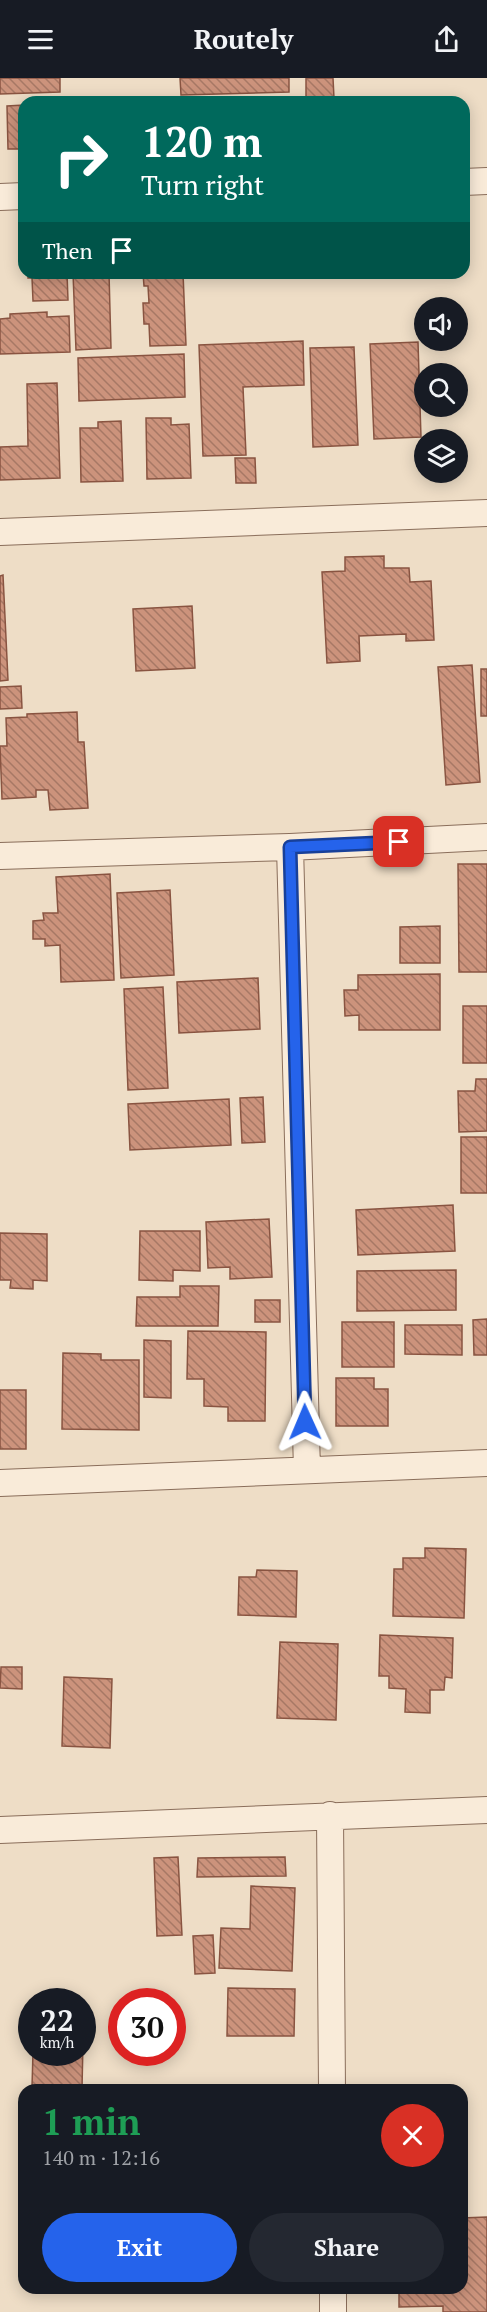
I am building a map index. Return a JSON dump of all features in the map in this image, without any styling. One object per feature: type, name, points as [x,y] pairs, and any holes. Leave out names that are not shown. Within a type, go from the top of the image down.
[{"type":"street","points":[[470,182],[487,181]]},
{"type":"street","points":[[0,197],[18,196]]},
{"type":"street","points":[[0,532],[487,513]]},
{"type":"street","points":[[0,856],[290,847],[487,837]]},
{"type":"street","points":[[290,847],[307,1470]]},
{"type":"street","points":[[0,1483],[487,1463]]},
{"type":"street","points":[[0,1830],[487,1810]]},
{"type":"street","points":[[330,1815],[332,2084]]},
{"type":"street","points":[[333,2294],[333,2312]]},
{"type":"building","points":[[0,78],[60,78],[60,92],[0,94]]},
{"type":"building","points":[[180,78],[289,78],[289,92],[181,95]]},
{"type":"building","points":[[306,78],[333,78],[334,96],[306,96]]},
{"type":"building","points":[[18,105],[18,149],[8,149],[7,106]]},
{"type":"building","points":[[32,279],[67,279],[68,300],[33,301]]},
{"type":"building","points":[[73,279],[109,279],[111,348],[76,350]]},
{"type":"building","points":[[143,279],[183,279],[186,345],[150,346],[149,324],[144,324],[143,303],[149,303],[148,286],[144,286]]},
{"type":"building","points":[[47,312],[47,317],[69,316],[70,352],[0,354],[0,319],[10,318],[10,314]]},
{"type":"building","points":[[303,341],[304,385],[243,387],[246,455],[203,456],[199,345]]},
{"type":"building","points":[[414,342],[414,351],[418,351],[419,363],[414,363],[414,417],[420,417],[421,429],[414,429],[414,437],[374,439],[370,344]]},
{"type":"building","points":[[354,347],[358,445],[313,447],[310,348]]},
{"type":"building","points":[[184,354],[185,397],[79,401],[78,358]]},
{"type":"building","points":[[57,383],[60,478],[0,480],[0,447],[28,446],[27,384]]},
{"type":"building","points":[[146,418],[171,418],[171,425],[189,424],[191,478],[147,479]]},
{"type":"building","points":[[121,421],[123,481],[81,482],[80,428],[98,428],[98,422]]},
{"type":"building","points":[[235,458],[255,458],[256,483],[236,483]]},
{"type":"building","points":[[384,556],[384,568],[409,568],[410,582],[431,581],[434,640],[406,641],[406,634],[359,636],[360,661],[327,663],[322,572],[345,571],[345,557]]},
{"type":"building","points":[[3,575],[8,680],[0,681],[0,576]]},
{"type":"building","points":[[192,606],[195,668],[136,671],[133,609]]},
{"type":"building","points":[[472,665],[480,782],[446,785],[438,667]]},
{"type":"building","points":[[481,669],[487,669],[487,716],[481,716]]},
{"type":"building","points":[[21,686],[22,708],[0,709],[0,687]]},
{"type":"building","points":[[77,712],[78,742],[84,742],[88,808],[50,810],[48,790],[36,790],[36,797],[2,799],[0,746],[7,746],[6,718],[27,717],[27,714]]},
{"type":"building","points":[[458,864],[487,864],[487,972],[459,972]]},
{"type":"building","points":[[110,874],[114,980],[61,982],[60,945],[45,946],[45,939],[33,939],[33,921],[44,920],[43,913],[58,913],[56,877]]},
{"type":"building","points":[[170,890],[174,975],[121,978],[117,893]]},
{"type":"building","points":[[440,926],[440,963],[400,963],[400,927]]},
{"type":"building","points":[[440,974],[440,1030],[359,1030],[359,1015],[345,1016],[344,990],[358,990],[358,975]]},
{"type":"building","points":[[258,978],[260,1029],[179,1033],[177,982]]},
{"type":"building","points":[[163,987],[168,1088],[128,1090],[124,989]]},
{"type":"building","points":[[463,1006],[487,1006],[487,1063],[463,1063]]},
{"type":"building","points":[[476,1079],[487,1079],[487,1131],[459,1132],[458,1091],[475,1091]]},
{"type":"building","points":[[263,1097],[265,1142],[242,1143],[240,1098]]},
{"type":"building","points":[[229,1099],[231,1145],[130,1150],[128,1104]]},
{"type":"building","points":[[461,1137],[487,1137],[487,1193],[461,1193]]},
{"type":"building","points":[[453,1205],[455,1251],[358,1255],[356,1210]]},
{"type":"building","points":[[269,1219],[272,1277],[230,1279],[230,1267],[208,1268],[206,1222]]},
{"type":"building","points":[[140,1231],[200,1231],[200,1271],[173,1270],[173,1281],[139,1280]]},
{"type":"building","points":[[0,1233],[47,1234],[47,1281],[33,1280],[33,1289],[10,1288],[11,1280],[0,1280]]},
{"type":"building","points":[[456,1270],[456,1310],[357,1311],[357,1271]]},
{"type":"building","points":[[180,1286],[219,1286],[218,1326],[136,1326],[137,1297],[180,1297]]},
{"type":"building","points":[[255,1300],[280,1300],[280,1322],[255,1322]]},
{"type":"building","points":[[487,1319],[487,1355],[474,1355],[473,1320]]},
{"type":"building","points":[[342,1322],[394,1322],[394,1367],[342,1367]]},
{"type":"building","points":[[405,1325],[462,1325],[462,1355],[405,1354]]},
{"type":"building","points":[[188,1331],[266,1332],[265,1421],[228,1421],[228,1407],[204,1406],[204,1379],[187,1379]]},
{"type":"building","points":[[144,1340],[171,1341],[171,1398],[144,1397]]},
{"type":"building","points":[[63,1353],[101,1354],[101,1360],[139,1360],[139,1430],[62,1429]]},
{"type":"building","points":[[336,1378],[374,1378],[374,1389],[388,1389],[388,1426],[336,1426]]},
{"type":"building","points":[[0,1390],[26,1390],[26,1449],[0,1449]]},
{"type":"building","points":[[425,1548],[466,1549],[464,1618],[393,1616],[394,1569],[403,1569],[403,1558],[425,1558]]},
{"type":"building","points":[[257,1570],[297,1571],[296,1617],[238,1615],[239,1577],[256,1577]]},
{"type":"building","points":[[380,1635],[453,1638],[452,1678],[445,1677],[444,1690],[430,1690],[430,1713],[405,1712],[406,1689],[389,1688],[389,1676],[379,1676]]},
{"type":"building","points":[[280,1642],[338,1644],[336,1720],[277,1718]]},
{"type":"building","points":[[1,1667],[22,1667],[22,1689],[0,1688]]},
{"type":"building","points":[[64,1677],[112,1679],[110,1748],[62,1746]]},
{"type":"building","points":[[178,1857],[182,1935],[157,1936],[154,1858]]},
{"type":"building","points":[[285,1857],[286,1876],[197,1877],[198,1858]]},
{"type":"building","points":[[251,1886],[295,1888],[292,1971],[219,1968],[221,1928],[250,1929]]},
{"type":"building","points":[[213,1935],[215,1973],[195,1974],[193,1936]]},
{"type":"building","points":[[228,1988],[295,1989],[294,2036],[227,2036]]},
{"type":"building","points":[[33,2066],[82,2066],[82,2084],[32,2084]]},
{"type":"building","points":[[487,2217],[487,2312],[443,2312],[443,2306],[399,2307],[399,2294],[468,2294],[468,2218]]},
{"type":"route","points":[[305,1422],[290,847],[399,842]]}]
